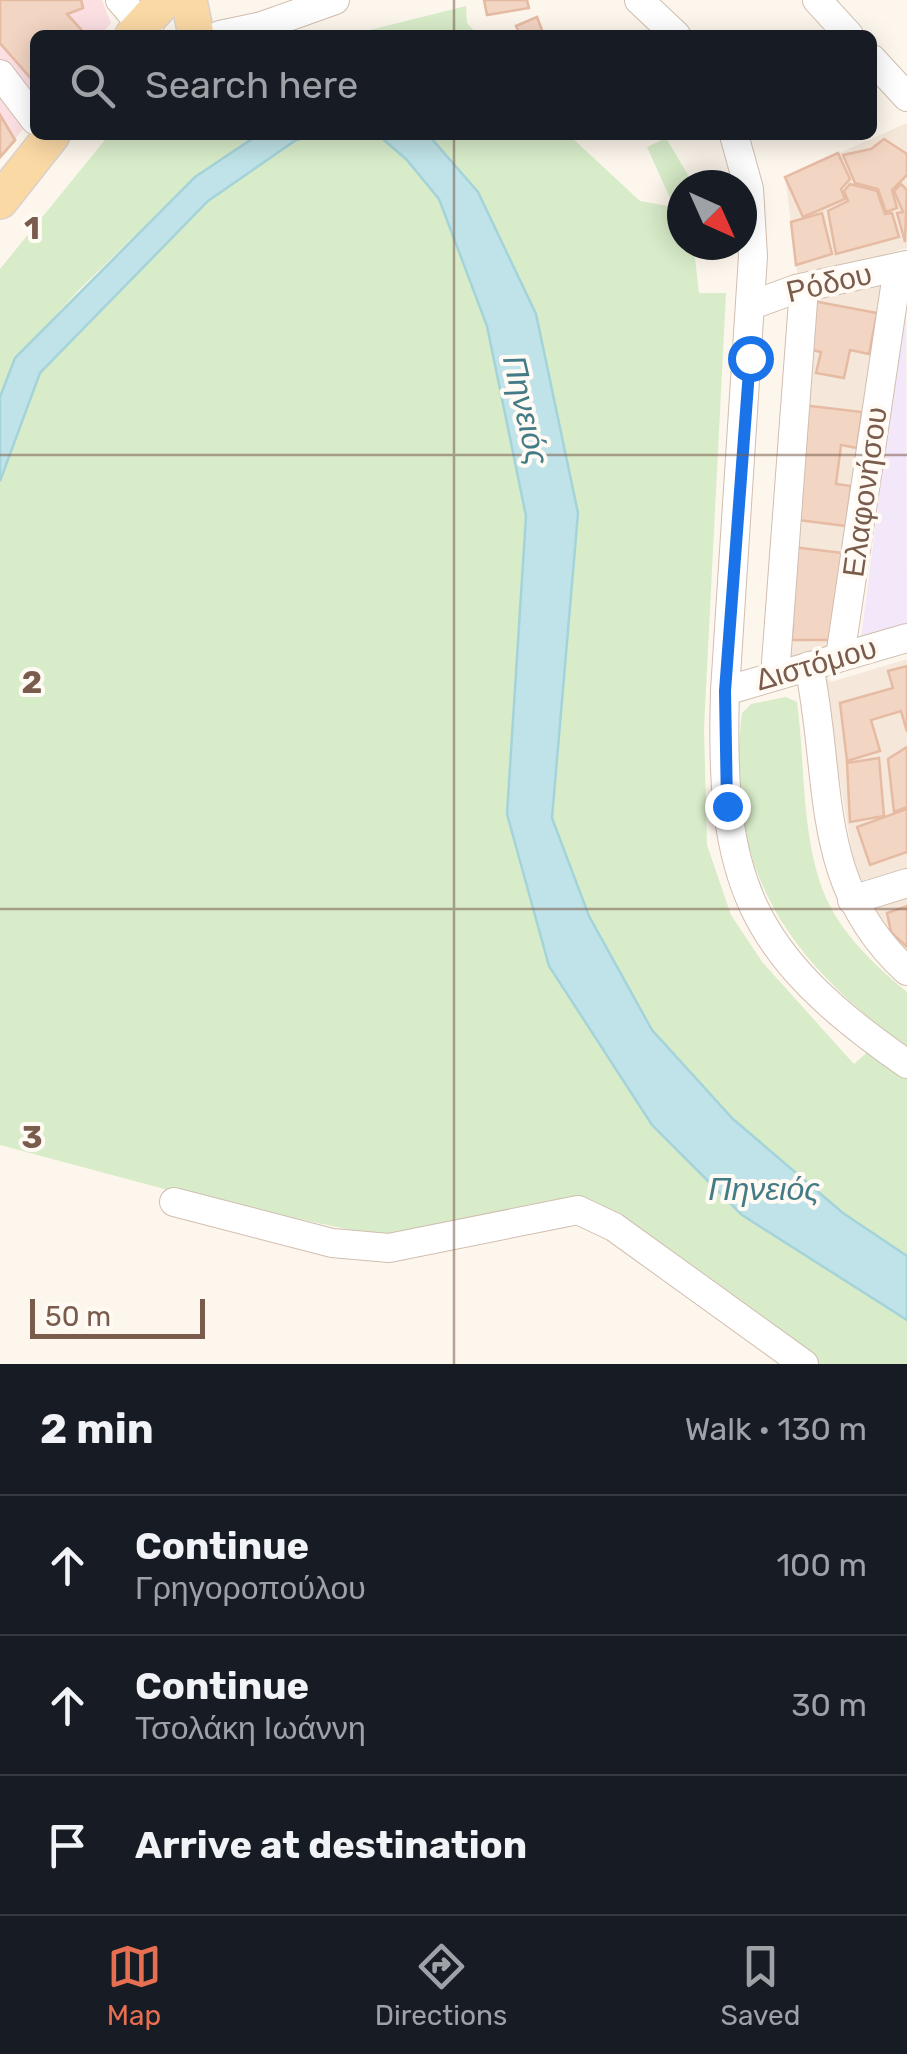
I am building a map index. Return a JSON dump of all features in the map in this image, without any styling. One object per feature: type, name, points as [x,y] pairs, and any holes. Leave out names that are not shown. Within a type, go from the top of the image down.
[{"type":"main road","points":[[140,19],[166,0]]},
{"type":"main road","points":[[188,0],[195,30]]},
{"type":"main road","points":[[4,192],[40,140]]},
{"type":"street","points":[[242,30],[274,23],[335,0]]},
{"type":"street","points":[[639,0],[671,30]]},
{"type":"street","points":[[816,0],[844,30]]},
{"type":"street","points":[[877,64],[907,97]]},
{"type":"street","points":[[0,74],[30,113]]},
{"type":"street","points":[[735,140],[749,189],[752,305],[725,691],[727,819],[747,895],[774,942],[817,994],[907,1064]]},
{"type":"street","name":"Ρόδου","points":[[752,305],[804,288],[902,266]]},
{"type":"street","name":"Ελαφονήσου","points":[[840,657],[902,266]]},
{"type":"street","points":[[775,676],[804,288]]},
{"type":"street","name":"Διστόμου","points":[[725,691],[907,638]]},
{"type":"street","points":[[809,666],[822,728],[826,816],[834,853],[868,932],[907,971]]},
{"type":"street","points":[[852,900],[907,882]]},
{"type":"street","points":[[174,1202],[332,1243],[389,1248],[578,1210],[614,1227],[804,1364]]},
{"type":"shaded area","points":[[0,0],[102,0],[111,23],[105,30],[30,30],[30,121],[0,157]]},
{"type":"shaded area","points":[[907,123],[907,248],[887,254],[826,676],[831,682],[907,659],[907,957],[884,934],[855,872],[823,678],[778,671],[798,277],[785,177],[869,140],[877,140],[877,136]]},
{"type":"shaded area","points":[[906,290],[907,625],[861,638]]},
{"type":"green space","points":[[466,6],[467,23],[473,30],[370,30]]},
{"type":"green space","points":[[105,140],[250,140],[195,177],[80,289],[16,358],[0,397],[0,269]]},
{"type":"green space","points":[[296,140],[384,140],[406,159],[439,199],[487,326],[526,516],[507,814],[742,1215],[907,1320],[907,1364],[803,1364],[584,1212],[409,1242],[198,1198],[0,1145],[0,481],[39,374],[208,201]]},
{"type":"green space","points":[[429,140],[574,140],[640,201],[667,206],[667,260],[695,260],[699,293],[726,293],[704,728],[707,845],[731,915],[763,963],[854,1064],[870,1050],[907,1079],[907,1256],[843,1213],[733,1119],[652,1030],[589,916],[552,818],[578,513]]},
{"type":"green space","points":[[667,140],[685,170],[667,170],[667,191],[647,147]]},
{"type":"green space","points":[[786,697],[797,702],[809,833],[820,883],[854,942],[907,992],[907,1048],[828,980],[797,944],[772,905],[754,864],[743,818],[739,768],[742,713],[751,704]]},
{"type":"water","points":[[250,140],[296,140],[208,201],[40,373],[0,481],[0,397],[15,358],[195,177]]},
{"type":"water","name":"Πηνειός","points":[[384,140],[433,140],[478,192],[536,314],[578,513],[552,818],[589,916],[652,1030],[733,1119],[843,1213],[907,1256],[907,1320],[742,1215],[652,1125],[549,966],[507,814],[526,516],[487,326],[439,199],[406,159]]},
{"type":"building","points":[[0,0],[81,0],[83,8],[67,14],[81,30],[30,30],[30,77],[0,43]]},
{"type":"building","points":[[0,0],[81,0],[83,8],[67,14],[81,30],[30,30],[30,77],[0,43]]},
{"type":"building","points":[[484,0],[527,0],[529,8],[487,15]]},
{"type":"building","points":[[537,17],[542,30],[518,30],[516,26]]},
{"type":"building","points":[[0,115],[15,140],[0,157]]},
{"type":"building","points":[[0,115],[15,140],[0,157]]},
{"type":"building","points":[[884,139],[907,154],[907,175],[892,190],[897,208],[886,212],[878,189],[855,183],[843,155],[871,149]]},
{"type":"building","points":[[838,153],[850,179],[841,189],[845,199],[803,217],[785,177]]},
{"type":"building","points":[[850,184],[877,191],[885,214],[892,213],[899,237],[836,254],[828,211],[848,201],[844,191]]},
{"type":"building","points":[[901,184],[907,190],[905,242],[897,213],[903,212],[894,191]]},
{"type":"building","points":[[822,213],[832,254],[796,265],[791,222]]},
{"type":"building","points":[[813,301],[877,313],[869,354],[850,350],[844,378],[816,373],[821,352],[803,348]]},
{"type":"building","points":[[802,405],[862,412],[857,448],[841,445],[836,484],[851,486],[846,526],[790,519]]},
{"type":"building","points":[[793,547],[843,553],[831,640],[791,640],[793,626],[783,625]]},
{"type":"building","points":[[907,666],[907,732],[901,711],[871,720],[880,751],[847,761],[840,703],[893,688],[888,671]]},
{"type":"building","points":[[907,747],[907,807],[894,812],[888,759]]},
{"type":"building","points":[[879,758],[884,816],[850,822],[847,763]]},
{"type":"building","points":[[907,809],[907,852],[870,865],[857,827]]},
{"type":"building","points":[[907,906],[907,947],[891,932],[887,913]]},
{"type":"route","points":[[727,806],[723,758],[725,691],[750,358]]}]
